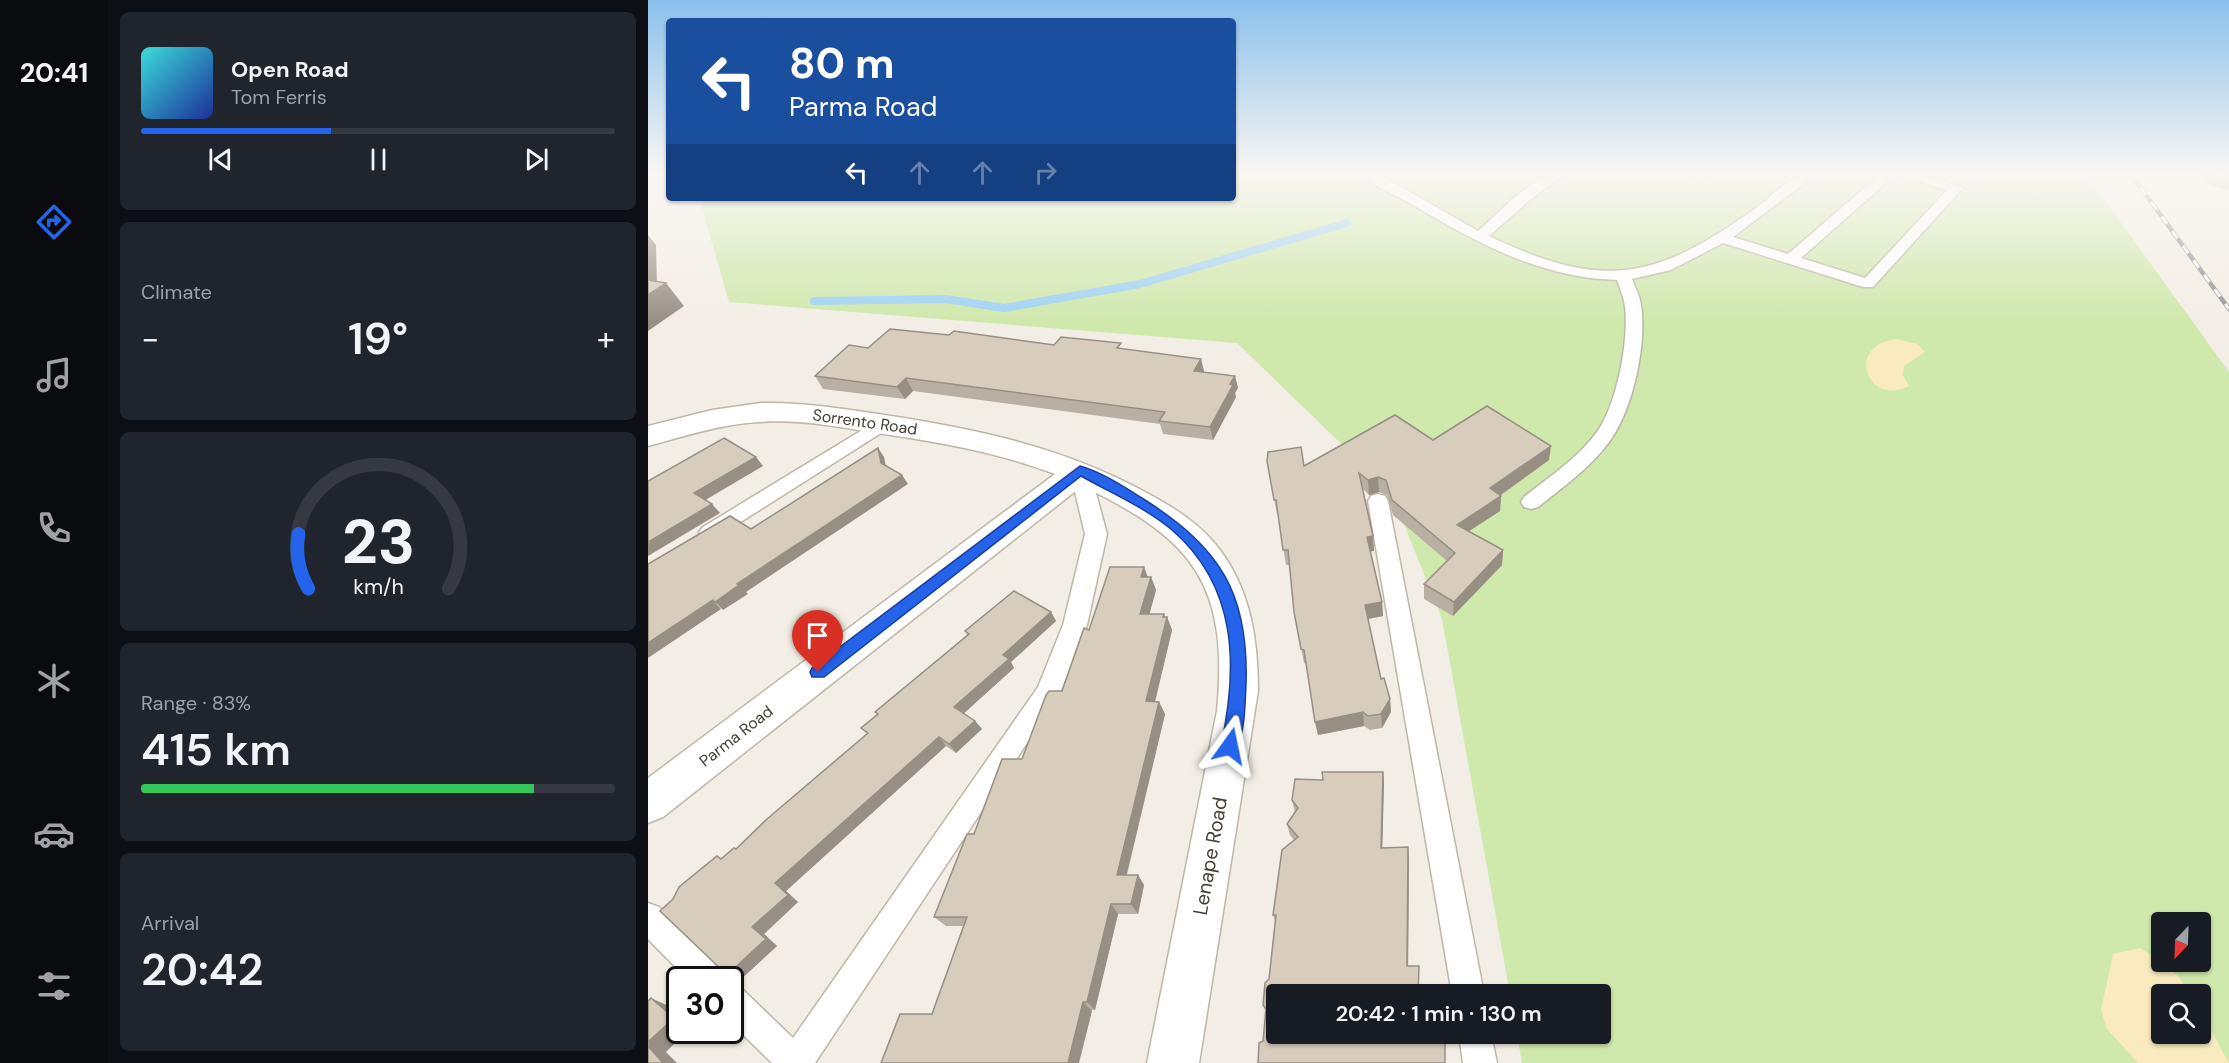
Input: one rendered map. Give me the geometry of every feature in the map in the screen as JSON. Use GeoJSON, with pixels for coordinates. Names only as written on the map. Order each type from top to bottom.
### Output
{"type":"FeatureCollection","features":[{"type":"Feature","properties":{"kind":"street","name":"Sorrento Road"},"geometry":{"type":"LineString","coordinates":[[648,436],[711,419],[776,412],[882,424],[968,438],[1022,451],[1080,471]]}},
{"type":"Feature","properties":{"kind":"street","name":"Parma Road"},"geometry":{"type":"LineString","coordinates":[[648,803],[1080,471]]}},
{"type":"Feature","properties":{"kind":"street","name":"Lenape Road"},"geometry":{"type":"LineString","coordinates":[[1080,471],[1158,513],[1191,539],[1220,577],[1230,601],[1235,627],[1239,655],[1237,711],[1173,1063]]}},
{"type":"Feature","properties":{"kind":"lane"},"geometry":{"type":"LineString","coordinates":[[1455,223],[1544,267],[1590,275],[1622,274],[1665,267],[1721,238],[1743,223]]}},
{"type":"Feature","properties":{"kind":"lane"},"geometry":{"type":"LineString","coordinates":[[1480,237],[1496,223]]}},
{"type":"Feature","properties":{"kind":"lane"},"geometry":{"type":"LineString","coordinates":[[1790,260],[1833,223]]}},
{"type":"Feature","properties":{"kind":"lane"},"geometry":{"type":"LineString","coordinates":[[1721,238],[1868,284],[1924,223]]}},
{"type":"Feature","properties":{"kind":"lane"},"geometry":{"type":"LineString","coordinates":[[1532,502],[1602,438],[1614,422],[1621,398],[1634,324],[1633,303],[1622,274]]}},
{"type":"Feature","properties":{"kind":"lane"},"geometry":{"type":"LineString","coordinates":[[698,539],[882,424]]}},
{"type":"Feature","properties":{"kind":"lane"},"geometry":{"type":"LineString","coordinates":[[744,1013],[795,1063],[1048,693],[1075,625],[1096,534],[1080,471]]}},
{"type":"Feature","properties":{"kind":"lane"},"geometry":{"type":"LineString","coordinates":[[1378,501],[1466,984]]}},
{"type":"Feature","properties":{"kind":"lane"},"geometry":{"type":"LineString","coordinates":[[648,918],[696,966]]}},
{"type":"Feature","properties":{"kind":"lane"},"geometry":{"type":"LineString","coordinates":[[1477,1044],[1480,1063]]}},
{"type":"Feature","properties":{"kind":"green space"},"geometry":{"type":"Polygon","coordinates":[[[706,223],[2121,223],[2229,372],[2229,1063],[1522,1063],[1519,1044],[1611,1044],[1611,984],[1508,984],[1442,619],[1391,492],[1237,343],[729,302],[706,223]]]}},
{"type":"Feature","properties":{"kind":"sand"},"geometry":{"type":"Polygon","coordinates":[[[1897,339],[1917,344],[1925,352],[1904,366],[1903,375],[1909,386],[1895,391],[1883,389],[1873,382],[1868,373],[1867,362],[1870,352],[1880,344],[1897,339]]]}},
{"type":"Feature","properties":{"kind":"sand"},"geometry":{"type":"Polygon","coordinates":[[[2141,948],[2151,956],[2151,972],[2173,972],[2183,984],[2151,984],[2151,1044],[2211,1044],[2211,1030],[2229,1063],[2138,1063],[2107,1029],[2101,1010],[2113,954],[2141,948]]]}},
{"type":"Feature","properties":{"kind":"building"},"geometry":{"type":"Polygon","coordinates":[[[648,280],[666,283],[648,295],[648,280]]]}},
{"type":"Feature","properties":{"kind":"building"},"geometry":{"type":"Polygon","coordinates":[[[890,329],[949,335],[954,331],[1054,345],[1061,337],[1121,343],[1117,348],[1201,359],[1194,371],[1235,376],[1230,384],[1233,385],[1210,427],[1159,421],[1165,412],[906,378],[897,387],[815,376],[849,345],[868,348],[890,329]]]}},
{"type":"Feature","properties":{"kind":"building"},"geometry":{"type":"Polygon","coordinates":[[[1487,406],[1551,446],[1490,488],[1501,496],[1457,525],[1503,550],[1454,602],[1424,584],[1455,553],[1392,500],[1386,480],[1378,477],[1368,480],[1359,473],[1373,536],[1367,537],[1382,602],[1365,605],[1381,679],[1384,678],[1390,699],[1381,714],[1368,716],[1363,712],[1315,722],[1304,650],[1301,649],[1294,612],[1288,550],[1283,550],[1276,500],[1274,500],[1267,461],[1268,452],[1301,447],[1304,466],[1395,415],[1433,440],[1487,406]]]}},
{"type":"Feature","properties":{"kind":"building"},"geometry":{"type":"Polygon","coordinates":[[[724,438],[756,457],[694,493],[712,504],[648,542],[648,481],[724,438]]]}},
{"type":"Feature","properties":{"kind":"building"},"geometry":{"type":"Polygon","coordinates":[[[878,448],[881,463],[902,475],[737,584],[739,585],[715,602],[713,600],[648,643],[648,564],[730,516],[751,529],[878,448]]]}},
{"type":"Feature","properties":{"kind":"building"},"geometry":{"type":"Polygon","coordinates":[[[1110,567],[1144,567],[1141,577],[1151,577],[1140,614],[1164,614],[1163,617],[1167,617],[1146,701],[1159,702],[1117,875],[1138,875],[1131,904],[1111,904],[1087,1002],[1083,1002],[1068,1063],[881,1063],[900,1014],[932,1014],[967,917],[934,917],[967,834],[974,834],[1002,759],[1022,759],[1046,695],[1049,691],[1062,691],[1084,628],[1089,630],[1110,567]]]}},
{"type":"Feature","properties":{"kind":"building"},"geometry":{"type":"Polygon","coordinates":[[[1014,591],[1051,612],[1003,655],[1009,659],[954,707],[975,721],[949,744],[939,737],[775,883],[788,895],[752,927],[766,939],[737,966],[718,966],[660,911],[673,899],[679,887],[717,856],[721,859],[734,848],[736,849],[767,819],[868,733],[861,728],[878,714],[875,712],[969,634],[965,631],[1014,591]]]}},
{"type":"Feature","properties":{"kind":"building"},"geometry":{"type":"Polygon","coordinates":[[[1322,772],[1383,772],[1381,848],[1408,847],[1407,966],[1419,966],[1418,984],[1266,984],[1266,1009],[1263,1005],[1265,983],[1269,979],[1276,915],[1273,915],[1282,850],[1298,837],[1287,824],[1298,808],[1292,800],[1295,779],[1323,780],[1322,772]]]}},
{"type":"Feature","properties":{"kind":"building"},"geometry":{"type":"Polygon","coordinates":[[[651,998],[666,1011],[666,1025],[648,1042],[648,1001],[651,998]]]}},
{"type":"Feature","properties":{"kind":"building"},"geometry":{"type":"Polygon","coordinates":[[[1266,1009],[1266,1044],[1445,1044],[1445,1063],[1258,1063],[1259,1043],[1263,1041],[1266,1009]]]}},
{"type":"Feature","properties":{"kind":"building"},"geometry":{"type":"Polygon","coordinates":[[[648,1046],[663,1063],[648,1063],[648,1046]]]}},
{"type":"Feature","properties":{"kind":"waterway"},"geometry":{"type":"LineString","coordinates":[[814,301],[946,299],[1004,308],[1140,284],[1347,223]]}},
{"type":"Feature","properties":{"kind":"railway"},"geometry":{"type":"LineString","coordinates":[[2166,223],[2229,309]]}},
{"type":"Feature","properties":{"kind":"route"},"geometry":{"type":"LineString","coordinates":[[818,672],[1080,471],[1131,497],[1176,526],[1208,558],[1220,577],[1230,601],[1239,655],[1240,683],[1230,746]]}}]}
